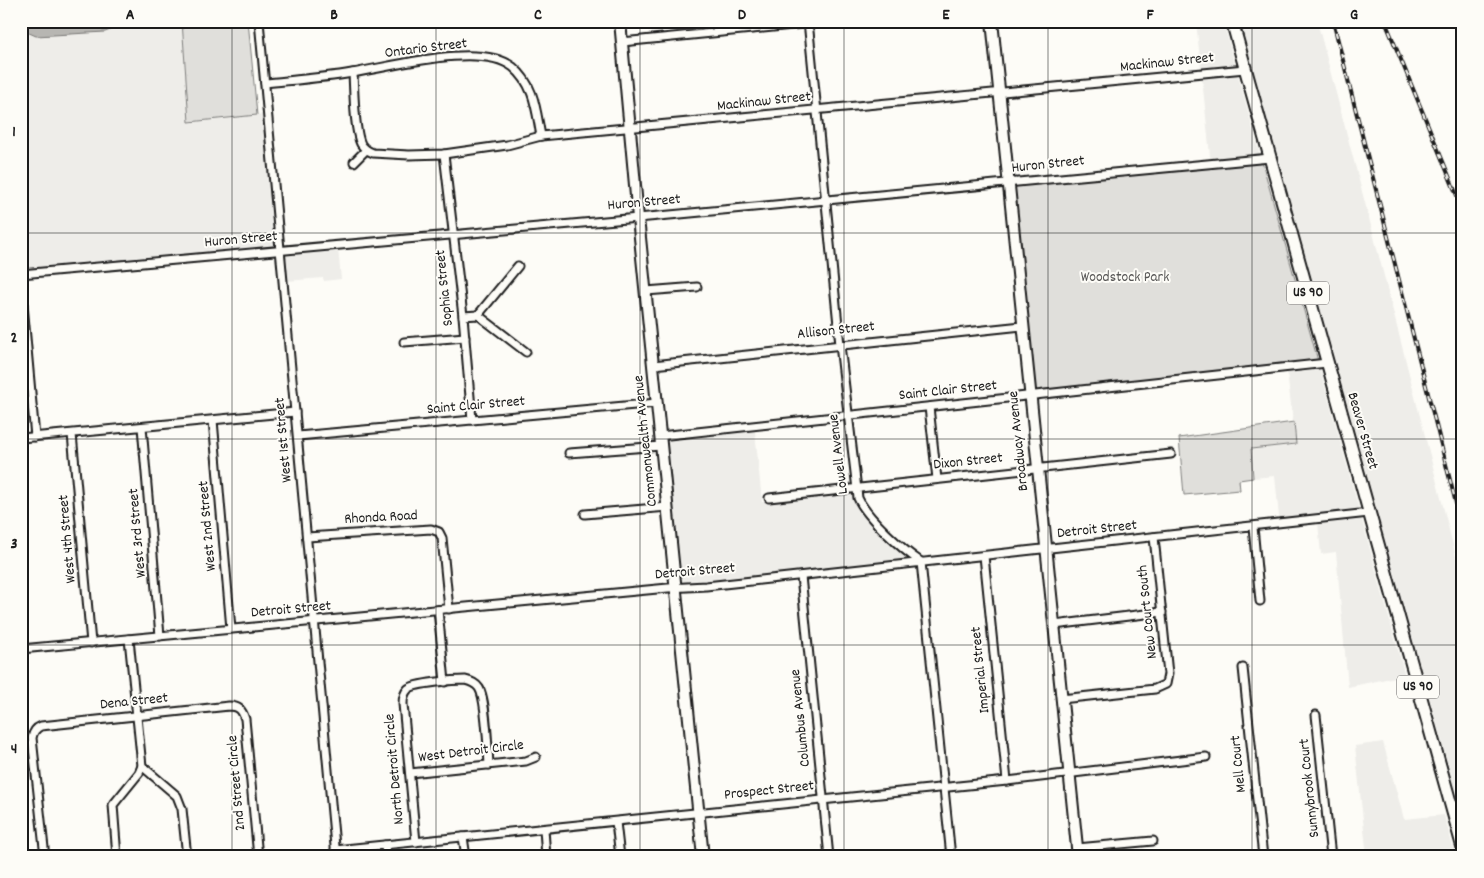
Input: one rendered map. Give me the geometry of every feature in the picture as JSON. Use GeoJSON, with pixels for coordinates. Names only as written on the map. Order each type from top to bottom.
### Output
{"type":"FeatureCollection","features":[{"type":"Feature","properties":{"kind":"main road","name":"Commonwealth Avenue"},"geometry":{"type":"LineString","coordinates":[[620,21],[638,218],[703,857]]}},
{"type":"Feature","properties":{"kind":"main road","name":"Broadway Avenue"},"geometry":{"type":"LineString","coordinates":[[992,21],[1077,852]]}},
{"type":"Feature","properties":{"kind":"main road","name":"Beaver Street"},"geometry":{"type":"LineString","coordinates":[[1232,21],[1463,848]]}},
{"type":"Feature","properties":{"kind":"street","name":"West 1st Street"},"geometry":{"type":"LineString","coordinates":[[258,21],[298,436],[335,854]]}},
{"type":"Feature","properties":{"kind":"street"},"geometry":{"type":"LineString","coordinates":[[622,42],[833,21]]}},
{"type":"Feature","properties":{"kind":"street","name":"Lowell Avenue"},"geometry":{"type":"LineString","coordinates":[[808,22],[856,489],[858,498],[866,513],[912,556],[922,562]]}},
{"type":"Feature","properties":{"kind":"street","name":"Ontario Street"},"geometry":{"type":"LineString","coordinates":[[265,83],[353,73],[439,58],[482,57],[504,62],[518,72],[530,89],[541,136]]}},
{"type":"Feature","properties":{"kind":"street","name":"Mackinaw Street"},"geometry":{"type":"LineString","coordinates":[[366,150],[373,153],[409,156],[444,154],[507,145],[541,136],[1245,69]]}},
{"type":"Feature","properties":{"kind":"street"},"geometry":{"type":"LineString","coordinates":[[353,73],[357,124],[361,143],[366,150],[354,162]]}},
{"type":"Feature","properties":{"kind":"street","name":"Sophia Street"},"geometry":{"type":"LineString","coordinates":[[444,154],[463,316],[472,420]]}},
{"type":"Feature","properties":{"kind":"street","name":"Huron Street"},"geometry":{"type":"LineString","coordinates":[[21,274],[1270,158]]}},
{"type":"Feature","properties":{"kind":"street"},"geometry":{"type":"LineString","coordinates":[[478,315],[518,266]]}},
{"type":"Feature","properties":{"kind":"street"},"geometry":{"type":"LineString","coordinates":[[21,282],[35,437]]}},
{"type":"Feature","properties":{"kind":"street"},"geometry":{"type":"LineString","coordinates":[[646,291],[697,287]]}},
{"type":"Feature","properties":{"kind":"street"},"geometry":{"type":"LineString","coordinates":[[463,316],[478,315],[526,352]]}},
{"type":"Feature","properties":{"kind":"street","name":"Allison Street"},"geometry":{"type":"LineString","coordinates":[[653,365],[1022,326]]}},
{"type":"Feature","properties":{"kind":"street"},"geometry":{"type":"LineString","coordinates":[[404,342],[464,337]]}},
{"type":"Feature","properties":{"kind":"street","name":"Saint Clair Street"},"geometry":{"type":"LineString","coordinates":[[569,453],[929,406],[1327,363]]}},
{"type":"Feature","properties":{"kind":"street","name":"Saint Clair Street"},"geometry":{"type":"LineString","coordinates":[[298,436],[657,403]]}},
{"type":"Feature","properties":{"kind":"street"},"geometry":{"type":"LineString","coordinates":[[929,406],[937,479]]}},
{"type":"Feature","properties":{"kind":"street"},"geometry":{"type":"LineString","coordinates":[[21,438],[295,412]]}},
{"type":"Feature","properties":{"kind":"street","name":"West 2nd Street"},"geometry":{"type":"LineString","coordinates":[[213,420],[231,629]]}},
{"type":"Feature","properties":{"kind":"street","name":"West 3rd Street"},"geometry":{"type":"LineString","coordinates":[[142,427],[160,636]]}},
{"type":"Feature","properties":{"kind":"street","name":"West 4th Street"},"geometry":{"type":"LineString","coordinates":[[72,434],[91,643]]}},
{"type":"Feature","properties":{"kind":"street","name":"Dixon Street"},"geometry":{"type":"LineString","coordinates":[[769,498],[1170,454]]}},
{"type":"Feature","properties":{"kind":"street"},"geometry":{"type":"LineString","coordinates":[[585,514],[668,507]]}},
{"type":"Feature","properties":{"kind":"street","name":"Detroit Street"},"geometry":{"type":"LineString","coordinates":[[22,649],[801,576],[1369,513]]}},
{"type":"Feature","properties":{"kind":"street"},"geometry":{"type":"LineString","coordinates":[[1253,527],[1260,601]]}},
{"type":"Feature","properties":{"kind":"street","name":"Rhonda Road"},"geometry":{"type":"LineString","coordinates":[[306,537],[431,529],[439,532],[442,538],[449,609]]}},
{"type":"Feature","properties":{"kind":"street","name":"New Court South"},"geometry":{"type":"LineString","coordinates":[[1061,699],[1155,689],[1166,684],[1168,674],[1154,537]]}},
{"type":"Feature","properties":{"kind":"street","name":"Imperial Street"},"geometry":{"type":"LineString","coordinates":[[984,556],[1007,781]]}},
{"type":"Feature","properties":{"kind":"street"},"geometry":{"type":"LineString","coordinates":[[922,562],[951,857]]}},
{"type":"Feature","properties":{"kind":"street","name":"Columbus Avenue"},"geometry":{"type":"LineString","coordinates":[[801,576],[829,857]]}},
{"type":"Feature","properties":{"kind":"street"},"geometry":{"type":"LineString","coordinates":[[438,610],[445,682],[466,680],[475,684],[482,695],[489,765]]}},
{"type":"Feature","properties":{"kind":"street"},"geometry":{"type":"LineString","coordinates":[[1054,625],[1162,612]]}},
{"type":"Feature","properties":{"kind":"street"},"geometry":{"type":"LineString","coordinates":[[117,857],[113,805],[139,773],[142,766],[129,639]]}},
{"type":"Feature","properties":{"kind":"street"},"geometry":{"type":"LineString","coordinates":[[21,644],[22,649]]}},
{"type":"Feature","properties":{"kind":"street","name":"Mell Court"},"geometry":{"type":"LineString","coordinates":[[1243,668],[1263,857]]}},
{"type":"Feature","properties":{"kind":"street","name":"North Detroit Circle"},"geometry":{"type":"LineString","coordinates":[[416,842],[403,704],[404,694],[415,686],[445,682]]}},
{"type":"Feature","properties":{"kind":"street","name":"Dena Street"},"geometry":{"type":"LineString","coordinates":[[45,857],[32,738],[34,731],[41,726],[138,715],[229,706],[239,708]]}},
{"type":"Feature","properties":{"kind":"street","name":"2nd Street Circle"},"geometry":{"type":"LineString","coordinates":[[239,708],[243,712],[245,719],[258,857]]}},
{"type":"Feature","properties":{"kind":"street","name":"Sunnybrook Court"},"geometry":{"type":"LineString","coordinates":[[1316,715],[1332,857]]}},
{"type":"Feature","properties":{"kind":"street","name":"West Detroit Circle"},"geometry":{"type":"LineString","coordinates":[[410,773],[526,761],[536,757]]}},
{"type":"Feature","properties":{"kind":"street","name":"Prospect Street"},"geometry":{"type":"LineString","coordinates":[[335,854],[384,845],[1007,781],[1206,757]]}},
{"type":"Feature","properties":{"kind":"street"},"geometry":{"type":"LineString","coordinates":[[142,766],[177,796],[182,809],[187,857]]}},
{"type":"Feature","properties":{"kind":"street"},"geometry":{"type":"LineString","coordinates":[[616,822],[620,857]]}},
{"type":"Feature","properties":{"kind":"street"},"geometry":{"type":"LineString","coordinates":[[544,829],[546,857]]}},
{"type":"Feature","properties":{"kind":"street"},"geometry":{"type":"LineString","coordinates":[[464,837],[466,857]]}},
{"type":"Feature","properties":{"kind":"street"},"geometry":{"type":"LineString","coordinates":[[1077,852],[1153,841]]}},
{"type":"Feature","properties":{"kind":"street"},"geometry":{"type":"LineString","coordinates":[[384,845],[386,857]]}},
{"type":"Feature","properties":{"kind":"shaded area"},"geometry":{"type":"Polygon","coordinates":[[[21,21],[182,21],[189,122],[264,114],[277,248],[21,271],[21,21]]]}},
{"type":"Feature","properties":{"kind":"shaded area"},"geometry":{"type":"Polygon","coordinates":[[[28,21],[114,21],[113,29],[105,32],[36,36],[27,32],[28,21]]]}},
{"type":"Feature","properties":{"kind":"shaded area"},"geometry":{"type":"Polygon","coordinates":[[[1196,21],[1223,21],[1262,162],[1211,165],[1196,21]]]}},
{"type":"Feature","properties":{"kind":"shaded area"},"geometry":{"type":"Polygon","coordinates":[[[1240,21],[1317,21],[1463,584],[1463,818],[1240,21]]]}},
{"type":"Feature","properties":{"kind":"shaded area"},"geometry":{"type":"Polygon","coordinates":[[[338,248],[341,279],[324,281],[323,278],[286,281],[284,254],[338,248]]]}},
{"type":"Feature","properties":{"kind":"shaded area"},"geometry":{"type":"Polygon","coordinates":[[[1318,361],[1405,675],[1348,687],[1336,552],[1321,554],[1318,523],[1280,527],[1275,476],[1253,478],[1251,449],[1296,444],[1286,365],[1318,361]]]}},
{"type":"Feature","properties":{"kind":"shaded area"},"geometry":{"type":"Polygon","coordinates":[[[755,431],[762,502],[854,491],[856,503],[861,511],[913,560],[681,585],[667,441],[755,431]]]}},
{"type":"Feature","properties":{"kind":"shaded area"},"geometry":{"type":"Polygon","coordinates":[[[1383,742],[1404,819],[1444,815],[1456,857],[1367,857],[1355,746],[1383,742]]]}},
{"type":"Feature","properties":{"kind":"green space"},"geometry":{"type":"Polygon","coordinates":[[[182,21],[248,21],[257,115],[189,122],[182,21]]]}},
{"type":"Feature","properties":{"kind":"green space","name":"Woodstock Park"},"geometry":{"type":"Polygon","coordinates":[[[1262,162],[1318,361],[1033,392],[1011,185],[1262,162]]]}},
{"type":"Feature","properties":{"kind":"green space"},"geometry":{"type":"Polygon","coordinates":[[[1294,422],[1296,444],[1251,449],[1253,478],[1239,480],[1240,490],[1184,495],[1179,438],[1294,422]]]}},
{"type":"Feature","properties":{"kind":"railway"},"geometry":{"type":"LineString","coordinates":[[1333,21],[1463,531]]}},
{"type":"Feature","properties":{"kind":"railway"},"geometry":{"type":"LineString","coordinates":[[1385,21],[1463,210]]}}]}
